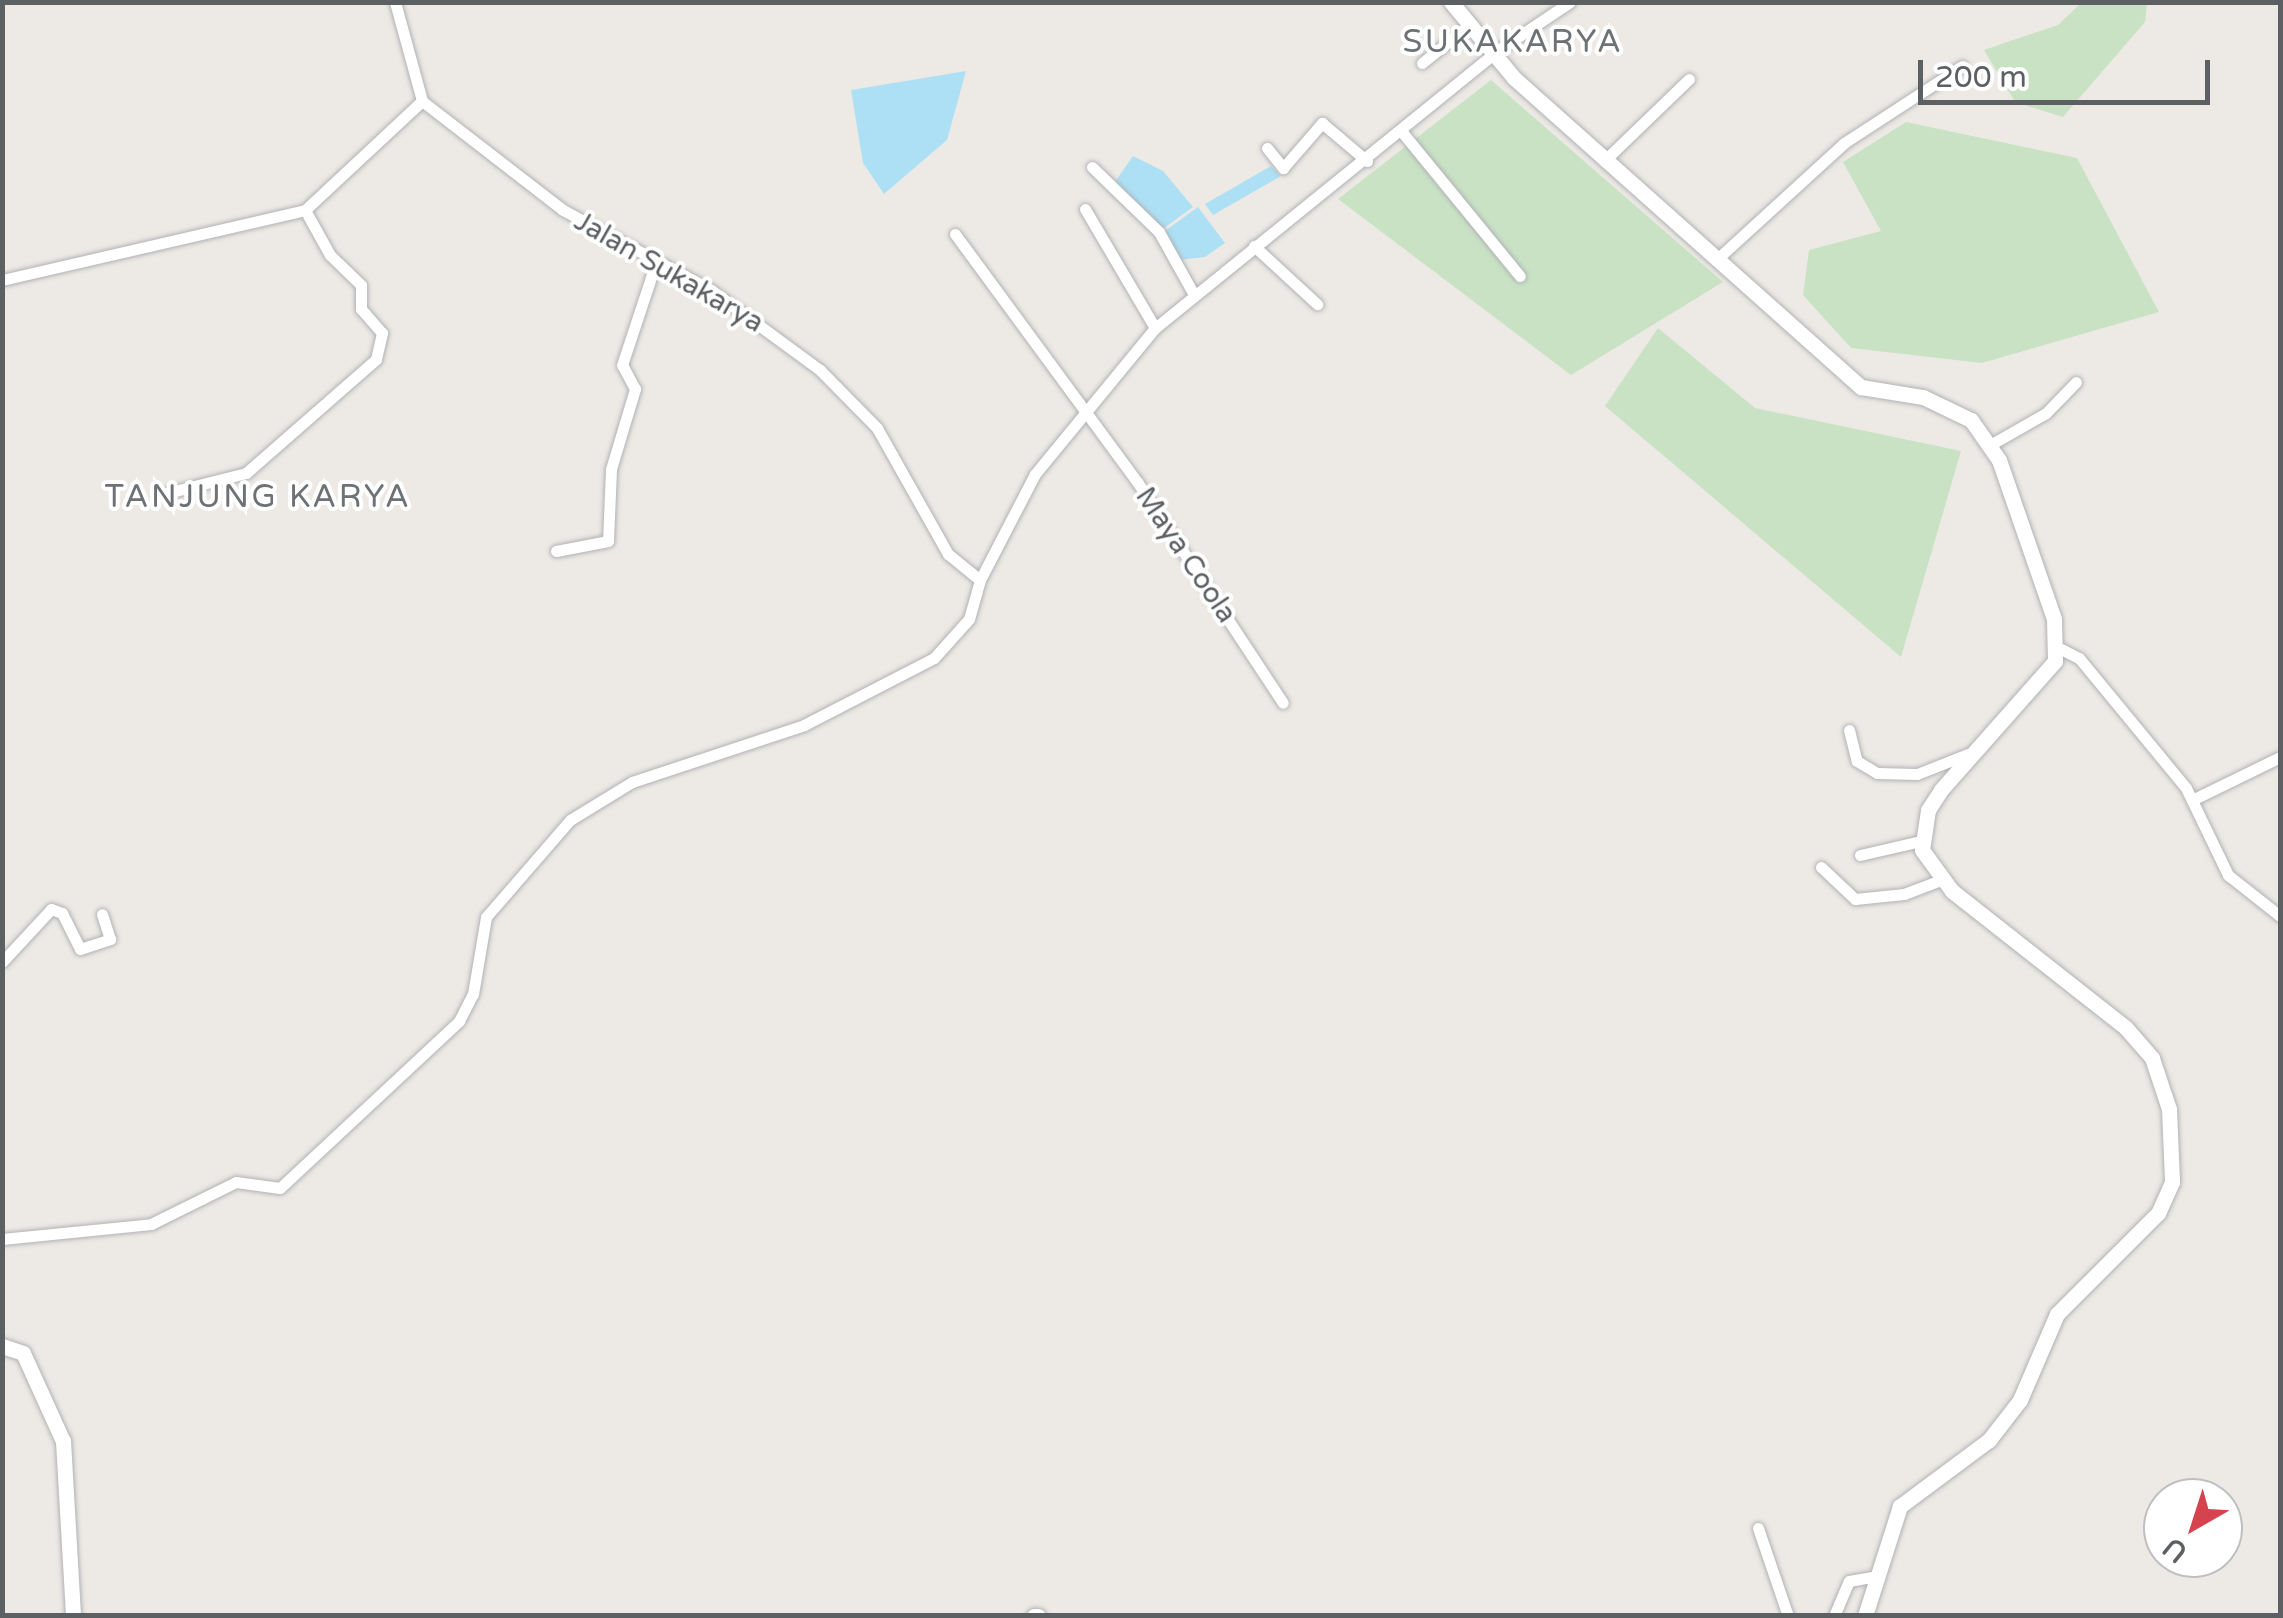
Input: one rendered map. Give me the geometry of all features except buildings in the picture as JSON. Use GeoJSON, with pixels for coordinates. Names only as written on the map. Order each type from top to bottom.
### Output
{"type":"FeatureCollection","features":[{"type":"Feature","properties":{"kind":"main road"},"geometry":{"type":"LineString","coordinates":[[1451,2],[1494,55],[1604,161],[1862,386],[1956,410],[1990,445],[2060,649],[1968,754],[1928,810],[1921,841],[1940,880],[2126,1028],[2152,1058],[2169,1110],[2172,1182],[2158,1213],[2057,1314],[2020,1400],[1989,1440],[1908,1495],[1865,1616]]}},
{"type":"Feature","properties":{"kind":"main road"},"geometry":{"type":"LineString","coordinates":[[2,1346],[23,1353],[60,1432],[73,1616]]}},
{"type":"Feature","properties":{"kind":"street"},"geometry":{"type":"LineString","coordinates":[[2,280],[306,210],[422,101],[395,2]]}},
{"type":"Feature","properties":{"kind":"street"},"geometry":{"type":"LineString","coordinates":[[2,1238],[151,1224],[236,1182],[280,1188],[362,1108],[405,1080],[464,1015],[486,916],[570,820],[632,782],[804,725],[934,658],[969,618],[980,580],[1034,474],[1155,328],[1494,55],[1570,2]]}},
{"type":"Feature","properties":{"kind":"street"},"geometry":{"type":"LineString","coordinates":[[1422,64],[1469,25]]}},
{"type":"Feature","properties":{"kind":"street"},"geometry":{"type":"LineString","coordinates":[[1716,260],[1844,143],[1962,66]]}},
{"type":"Feature","properties":{"kind":"street"},"geometry":{"type":"LineString","coordinates":[[1604,161],[1689,79]]}},
{"type":"Feature","properties":{"kind":"street","name":"Jalan Sukakarya"},"geometry":{"type":"LineString","coordinates":[[422,101],[564,210],[721,296],[850,398],[892,450],[948,554],[980,580]]}},
{"type":"Feature","properties":{"kind":"street"},"geometry":{"type":"LineString","coordinates":[[1267,148],[1283,168],[1322,124],[1367,161]]}},
{"type":"Feature","properties":{"kind":"street"},"geometry":{"type":"LineString","coordinates":[[1402,132],[1520,276]]}},
{"type":"Feature","properties":{"kind":"street"},"geometry":{"type":"LineString","coordinates":[[1092,167],[1158,232],[1194,295]]}},
{"type":"Feature","properties":{"kind":"street"},"geometry":{"type":"LineString","coordinates":[[1085,209],[1155,328]]}},
{"type":"Feature","properties":{"kind":"street"},"geometry":{"type":"LineString","coordinates":[[167,492],[246,472],[376,359],[382,333],[360,309],[361,286],[330,255],[306,210]]}},
{"type":"Feature","properties":{"kind":"street","name":"Maya Coola"},"geometry":{"type":"LineString","coordinates":[[955,234],[1082,412],[1138,483],[1284,703]]}},
{"type":"Feature","properties":{"kind":"street"},"geometry":{"type":"LineString","coordinates":[[1254,246],[1317,304]]}},
{"type":"Feature","properties":{"kind":"street"},"geometry":{"type":"LineString","coordinates":[[556,551],[608,541],[612,468],[634,396],[622,365],[656,262]]}},
{"type":"Feature","properties":{"kind":"street"},"geometry":{"type":"LineString","coordinates":[[1990,445],[2030,424],[2076,382]]}},
{"type":"Feature","properties":{"kind":"street"},"geometry":{"type":"LineString","coordinates":[[2060,649],[2079,658],[2134,721],[2192,800],[2228,875],[2280,916]]}},
{"type":"Feature","properties":{"kind":"street"},"geometry":{"type":"LineString","coordinates":[[1848,730],[1857,761],[1878,773],[1917,774],[1968,754]]}},
{"type":"Feature","properties":{"kind":"street"},"geometry":{"type":"LineString","coordinates":[[2192,800],[2280,756]]}},
{"type":"Feature","properties":{"kind":"street"},"geometry":{"type":"LineString","coordinates":[[1860,855],[1921,841]]}},
{"type":"Feature","properties":{"kind":"street"},"geometry":{"type":"LineString","coordinates":[[1821,867],[1855,899],[1904,894],[1940,880]]}},
{"type":"Feature","properties":{"kind":"street"},"geometry":{"type":"LineString","coordinates":[[2,962],[52,909],[62,912],[80,948],[110,939],[102,914]]}},
{"type":"Feature","properties":{"kind":"street"},"geometry":{"type":"LineString","coordinates":[[1758,1528],[1788,1616]]}},
{"type":"Feature","properties":{"kind":"street"},"geometry":{"type":"LineString","coordinates":[[1834,1616],[1849,1581],[1877,1576]]}},
{"type":"Feature","properties":{"kind":"green space"},"geometry":{"type":"Polygon","coordinates":[[[2081,3],[2147,3],[2145,22],[2063,117],[2015,102],[1984,50],[2058,25],[2081,3]]]}},
{"type":"Feature","properties":{"kind":"green space"},"geometry":{"type":"Polygon","coordinates":[[[1491,80],[1723,282],[1571,375],[1338,199],[1491,80]]]}},
{"type":"Feature","properties":{"kind":"green space"},"geometry":{"type":"Polygon","coordinates":[[[1906,122],[2077,158],[2159,312],[1982,363],[1851,348],[1803,295],[1809,250],[1881,231],[1843,162],[1906,122]]]}},
{"type":"Feature","properties":{"kind":"green space"},"geometry":{"type":"Polygon","coordinates":[[[1658,328],[1755,408],[1961,451],[1901,657],[1605,406],[1658,328]]]}},
{"type":"Feature","properties":{"kind":"water"},"geometry":{"type":"Polygon","coordinates":[[[966,71],[947,140],[884,194],[863,163],[851,90],[966,71]]]}},
{"type":"Feature","properties":{"kind":"water"},"geometry":{"type":"Polygon","coordinates":[[[1133,156],[1163,171],[1193,207],[1160,231],[1115,182],[1133,156]]]}},
{"type":"Feature","properties":{"kind":"water"},"geometry":{"type":"Polygon","coordinates":[[[1271,166],[1281,176],[1213,215],[1205,204],[1271,166]]]}},
{"type":"Feature","properties":{"kind":"water"},"geometry":{"type":"Polygon","coordinates":[[[1198,207],[1225,243],[1205,257],[1179,260],[1162,233],[1198,207]]]}},
{"type":"Feature","properties":{"kind":"district","name":"SUKAKARYA"},"geometry":{"type":"Point","coordinates":[1513,42]}},
{"type":"Feature","properties":{"kind":"district","name":"TANJUNG KARYA"},"geometry":{"type":"Point","coordinates":[258,497]}}]}
